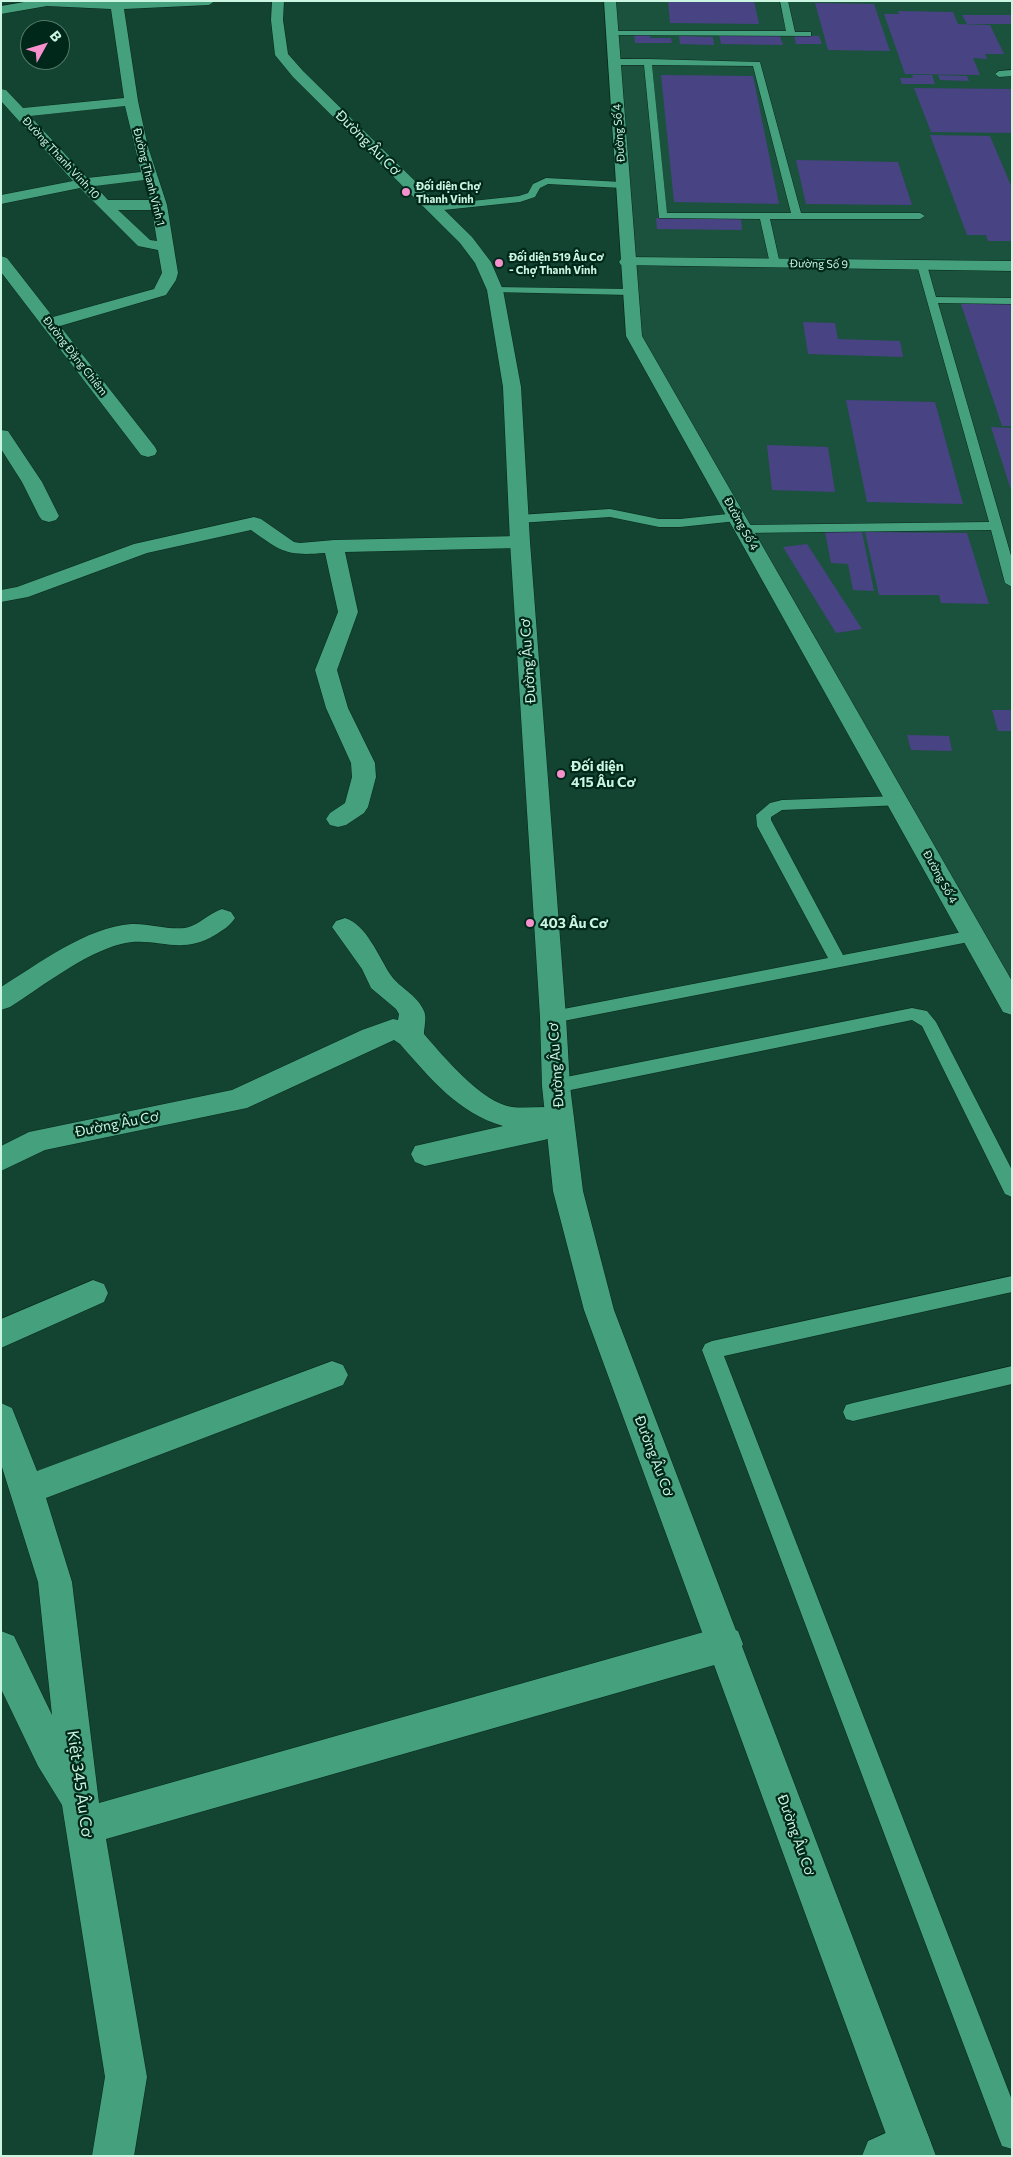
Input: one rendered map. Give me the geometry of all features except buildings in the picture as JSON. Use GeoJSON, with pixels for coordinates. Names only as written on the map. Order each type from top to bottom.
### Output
{"type":"FeatureCollection","features":[{"type":"Feature","properties":{"kind":"street"},"geometry":{"type":"LineString","coordinates":[[1,10],[47,2],[117,6],[209,1]]}},
{"type":"Feature","properties":{"kind":"street","name":"Đường Âu Cơ"},"geometry":{"type":"LineString","coordinates":[[278,1],[277,20],[282,55],[298,74],[466,240],[483,262],[496,290],[512,387],[518,519],[553,1017],[556,1086],[568,1191],[599,1310],[725,1644],[903,2152]]}},
{"type":"Feature","properties":{"kind":"street","name":"Đường Số 4"},"geometry":{"type":"LineString","coordinates":[[610,1],[627,262],[634,336],[1012,1005]]}},
{"type":"Feature","properties":{"kind":"street","name":"Đường Thanh Vinh 1"},"geometry":{"type":"LineString","coordinates":[[50,323],[160,292],[170,274],[159,205],[140,146],[131,101],[117,6]]}},
{"type":"Feature","properties":{"kind":"street","name":"Đường Thanh Vinh 10"},"geometry":{"type":"LineString","coordinates":[[1,93],[104,205],[159,205]]}},
{"type":"Feature","properties":{"kind":"street"},"geometry":{"type":"LineString","coordinates":[[19,113],[131,101]]}},
{"type":"Feature","properties":{"kind":"street"},"geometry":{"type":"LineString","coordinates":[[1,200],[83,184],[150,175]]}},
{"type":"Feature","properties":{"kind":"street"},"geometry":{"type":"LineString","coordinates":[[104,205],[144,243],[153,246],[165,245]]}},
{"type":"Feature","properties":{"kind":"street","name":"Đường Đặng Chiêm"},"geometry":{"type":"LineString","coordinates":[[1,261],[148,451]]}},
{"type":"Feature","properties":{"kind":"street","name":"Đường Số 9"},"geometry":{"type":"LineString","coordinates":[[627,262],[1012,266]]}},
{"type":"Feature","properties":{"kind":"street"},"geometry":{"type":"LineString","coordinates":[[1,435],[32,482],[49,516]]}},
{"type":"Feature","properties":{"kind":"street"},"geometry":{"type":"LineString","coordinates":[[1,596],[21,594],[141,548],[254,523],[287,546],[300,549],[334,546],[520,542]]}},
{"type":"Feature","properties":{"kind":"street"},"geometry":{"type":"LineString","coordinates":[[334,546],[348,612],[326,670],[337,708],[363,763],[364,777],[356,806],[338,819]]}},
{"type":"Feature","properties":{"kind":"street"},"geometry":{"type":"LineString","coordinates":[[1,1000],[88,948],[122,934],[148,932],[185,937],[202,930],[222,918]]}},
{"type":"Feature","properties":{"kind":"street"},"geometry":{"type":"LineString","coordinates":[[345,927],[373,964],[380,981],[405,1002],[412,1013],[410,1037],[449,1081],[481,1106],[512,1118],[560,1122]]}},
{"type":"Feature","properties":{"kind":"street"},"geometry":{"type":"LineString","coordinates":[[1,973],[1,1011]]}},
{"type":"Feature","properties":{"kind":"street","name":"Đường Âu Cơ"},"geometry":{"type":"LineString","coordinates":[[1,1159],[39,1140],[237,1100],[393,1029],[400,1030],[410,1037]]}},
{"type":"Feature","properties":{"kind":"street"},"geometry":{"type":"LineString","coordinates":[[425,1154],[560,1122]]}},
{"type":"Feature","properties":{"kind":"street"},"geometry":{"type":"LineString","coordinates":[[1,1334],[94,1293]]}},
{"type":"Feature","properties":{"kind":"street"},"geometry":{"type":"LineString","coordinates":[[28,1490],[332,1375]]}},
{"type":"Feature","properties":{"kind":"street","name":"Kiệt 345 Âu Cơ"},"geometry":{"type":"LineString","coordinates":[[1,1418],[28,1490],[55,1582],[83,1813],[126,2076],[113,2156]]}},
{"type":"Feature","properties":{"kind":"street"},"geometry":{"type":"LineString","coordinates":[[1,1649],[51,1753],[83,1813],[725,1644]]}},
{"type":"Feature","properties":{"kind":"lane"},"geometry":{"type":"LineString","coordinates":[[784,1],[791,34]]}},
{"type":"Feature","properties":{"kind":"lane"},"geometry":{"type":"LineString","coordinates":[[612,33],[808,34]]}},
{"type":"Feature","properties":{"kind":"lane"},"geometry":{"type":"LineString","coordinates":[[614,62],[757,64],[797,216]]}},
{"type":"Feature","properties":{"kind":"lane"},"geometry":{"type":"LineString","coordinates":[[648,62],[662,216],[920,216]]}},
{"type":"Feature","properties":{"kind":"lane"},"geometry":{"type":"LineString","coordinates":[[999,74],[1012,73]]}},
{"type":"Feature","properties":{"kind":"lane"},"geometry":{"type":"LineString","coordinates":[[434,208],[520,199],[532,195],[536,186],[546,181],[622,185]]}},
{"type":"Feature","properties":{"kind":"lane"},"geometry":{"type":"LineString","coordinates":[[764,216],[775,264]]}},
{"type":"Feature","properties":{"kind":"lane"},"geometry":{"type":"LineString","coordinates":[[922,265],[1012,583]]}},
{"type":"Feature","properties":{"kind":"lane"},"geometry":{"type":"LineString","coordinates":[[496,290],[630,292]]}},
{"type":"Feature","properties":{"kind":"lane"},"geometry":{"type":"LineString","coordinates":[[932,300],[1012,301]]}},
{"type":"Feature","properties":{"kind":"lane"},"geometry":{"type":"LineString","coordinates":[[518,519],[610,513],[659,523],[680,524],[995,526]]}},
{"type":"Feature","properties":{"kind":"lane"},"geometry":{"type":"LineString","coordinates":[[838,962],[765,826],[764,815],[775,807],[782,805],[897,801]]}},
{"type":"Feature","properties":{"kind":"lane"},"geometry":{"type":"LineString","coordinates":[[553,1017],[973,936]]}},
{"type":"Feature","properties":{"kind":"lane"},"geometry":{"type":"LineString","coordinates":[[556,1086],[912,1014],[921,1016],[928,1022],[1012,1189]]}},
{"type":"Feature","properties":{"kind":"lane"},"geometry":{"type":"LineString","coordinates":[[1012,1284],[712,1350],[1012,2136]]}},
{"type":"Feature","properties":{"kind":"lane"},"geometry":{"type":"LineString","coordinates":[[853,1412],[1012,1375]]}},
{"type":"Feature","properties":{"kind":"shaded area"},"geometry":{"type":"Polygon","coordinates":[[[614,1],[1012,1],[1012,1005],[634,336],[614,1]]]}},
{"type":"Feature","properties":{"kind":"place","name":"Đối diện Chợ Thanh Vinh"},"geometry":{"type":"Point","coordinates":[406,192]}},
{"type":"Feature","properties":{"kind":"place","name":"Đối diện 519 Âu Cơ - Chợ Thanh Vinh"},"geometry":{"type":"Point","coordinates":[499,263]}},
{"type":"Feature","properties":{"kind":"place","name":"Đối diện 415 Âu Cơ"},"geometry":{"type":"Point","coordinates":[561,774]}},
{"type":"Feature","properties":{"kind":"place","name":"403 Âu Cơ"},"geometry":{"type":"Point","coordinates":[530,923]}}]}
